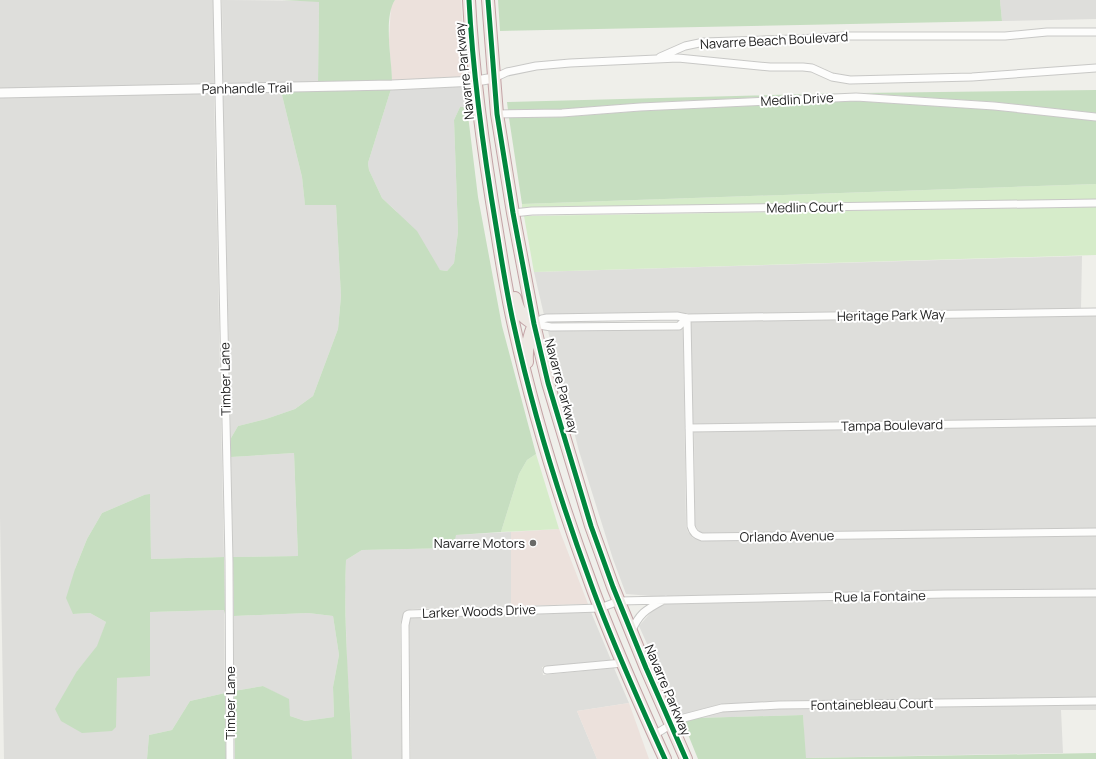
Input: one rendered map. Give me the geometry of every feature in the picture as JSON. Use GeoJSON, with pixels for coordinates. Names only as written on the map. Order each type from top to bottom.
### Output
{"type":"FeatureCollection","features":[{"type":"Feature","properties":{"kind":"highway","name":"Navarre Parkway"},"geometry":{"type":"LineString","coordinates":[[469,0],[484,150],[508,299],[528,386],[555,478],[591,585],[665,759]]}},
{"type":"Feature","properties":{"kind":"highway","name":"Navarre Parkway"},"geometry":{"type":"LineString","coordinates":[[488,0],[497,114],[513,213],[534,324],[548,383],[568,454],[591,526],[631,632],[686,759]]}},
{"type":"Feature","properties":{"kind":"highway"},"geometry":{"type":"LineString","coordinates":[[484,150],[494,183],[518,310],[521,315],[534,324],[530,333],[526,357],[528,386]]}},
{"type":"Feature","properties":{"kind":"street","name":"Timber Lane"},"geometry":{"type":"LineString","coordinates":[[217,0],[229,562],[230,759]]}},
{"type":"Feature","properties":{"kind":"street","name":"Navarre Beach Boulevard"},"geometry":{"type":"LineString","coordinates":[[656,58],[685,46],[704,42],[843,36],[1005,36],[1047,32],[1096,32]]}},
{"type":"Feature","properties":{"kind":"street"},"geometry":{"type":"LineString","coordinates":[[494,78],[506,72],[536,66],[656,58]]}},
{"type":"Feature","properties":{"kind":"street","name":"Navarre Beach Boulevard"},"geometry":{"type":"LineString","coordinates":[[656,58],[699,59],[770,67],[812,68],[832,77],[850,80],[972,77],[1096,68]]}},
{"type":"Feature","properties":{"kind":"street","name":"Panhandle Trail"},"geometry":{"type":"LineString","coordinates":[[0,93],[392,85],[476,81],[494,78]]}},
{"type":"Feature","properties":{"kind":"street","name":"Medlin Drive"},"geometry":{"type":"LineString","coordinates":[[497,114],[562,113],[640,107],[856,97],[994,106],[1096,117]]}},
{"type":"Feature","properties":{"kind":"street","name":"Medlin Court"},"geometry":{"type":"LineString","coordinates":[[513,213],[532,211],[1096,204]]}},
{"type":"Feature","properties":{"kind":"street","name":"Heritage Park Way"},"geometry":{"type":"LineString","coordinates":[[534,324],[547,318],[677,316],[687,318],[1096,312]]}},
{"type":"Feature","properties":{"kind":"street","name":"Orlando Avenue"},"geometry":{"type":"LineString","coordinates":[[687,318],[691,526],[697,536],[1096,532]]}},
{"type":"Feature","properties":{"kind":"street","name":"Tampa Boulevard"},"geometry":{"type":"LineString","coordinates":[[689,428],[1096,422]]}},
{"type":"Feature","properties":{"kind":"street","name":"Rue la Fontaine"},"geometry":{"type":"LineString","coordinates":[[600,608],[619,601],[937,594],[1096,593]]}},
{"type":"Feature","properties":{"kind":"street","name":"Rue la Fontaine"},"geometry":{"type":"LineString","coordinates":[[631,632],[638,617],[650,607],[664,600]]}},
{"type":"Feature","properties":{"kind":"street","name":"Larker Woods Drive"},"geometry":{"type":"LineString","coordinates":[[406,759],[405,625],[407,615],[600,608]]}},
{"type":"Feature","properties":{"kind":"street"},"geometry":{"type":"LineString","coordinates":[[547,670],[623,663]]}},
{"type":"Feature","properties":{"kind":"street","name":"Fontainebleau Court"},"geometry":{"type":"LineString","coordinates":[[654,735],[671,726],[680,719],[722,708],[779,704],[1096,701]]}},
{"type":"Feature","properties":{"kind":"shaded area"},"geometry":{"type":"Polygon","coordinates":[[[0,0],[213,0],[214,84],[0,89],[0,0]]]}},
{"type":"Feature","properties":{"kind":"shaded area"},"geometry":{"type":"Polygon","coordinates":[[[222,0],[319,1],[318,83],[223,84],[222,0]]]}},
{"type":"Feature","properties":{"kind":"shaded area"},"geometry":{"type":"Polygon","coordinates":[[[395,0],[461,0],[465,77],[392,81],[389,40],[391,6],[395,0]]]}},
{"type":"Feature","properties":{"kind":"shaded area"},"geometry":{"type":"Polygon","coordinates":[[[1000,0],[1096,0],[1096,19],[1002,21],[1000,0]]]}},
{"type":"Feature","properties":{"kind":"shaded area"},"geometry":{"type":"Polygon","coordinates":[[[466,85],[467,107],[460,107],[454,120],[458,232],[454,263],[447,271],[440,270],[396,211],[382,198],[369,170],[368,163],[391,89],[466,85]]]}},
{"type":"Feature","properties":{"kind":"shaded area"},"geometry":{"type":"Polygon","coordinates":[[[281,91],[302,177],[305,204],[336,205],[341,296],[338,329],[313,396],[295,409],[266,419],[238,426],[231,438],[223,92],[281,91]]]}},
{"type":"Feature","properties":{"kind":"shaded area"},"geometry":{"type":"Polygon","coordinates":[[[214,92],[224,557],[151,559],[150,495],[144,495],[102,513],[87,539],[75,569],[73,614],[90,613],[106,622],[98,646],[77,671],[116,727],[116,678],[150,675],[150,612],[224,610],[225,693],[190,701],[172,730],[149,735],[147,759],[4,759],[0,517],[0,97],[214,92]]]}},
{"type":"Feature","properties":{"kind":"shaded area"},"geometry":{"type":"Polygon","coordinates":[[[1082,256],[1081,309],[691,314],[676,312],[544,315],[534,272],[1082,256]]]}},
{"type":"Feature","properties":{"kind":"shaded area"},"geometry":{"type":"Polygon","coordinates":[[[1096,316],[1096,418],[693,424],[691,322],[1096,316]]]}},
{"type":"Feature","properties":{"kind":"shaded area"},"geometry":{"type":"Polygon","coordinates":[[[683,328],[686,526],[688,532],[693,538],[703,541],[1096,536],[1096,589],[666,595],[663,597],[626,594],[613,559],[579,451],[548,331],[679,330],[683,328]]]}},
{"type":"Feature","properties":{"kind":"shaded area"},"geometry":{"type":"Polygon","coordinates":[[[1096,426],[1096,528],[703,533],[700,532],[695,526],[694,431],[1096,426]]]}},
{"type":"Feature","properties":{"kind":"shaded area"},"geometry":{"type":"Polygon","coordinates":[[[294,453],[298,556],[233,557],[231,457],[294,453]]]}},
{"type":"Feature","properties":{"kind":"shaded area"},"geometry":{"type":"Polygon","coordinates":[[[559,529],[588,604],[511,606],[511,532],[559,529]]]}},
{"type":"Feature","properties":{"kind":"shaded area"},"geometry":{"type":"Polygon","coordinates":[[[511,532],[511,606],[412,609],[404,612],[400,625],[402,759],[352,759],[347,668],[345,588],[346,560],[362,550],[453,548],[455,535],[511,532]]]}},
{"type":"Feature","properties":{"kind":"shaded area"},"geometry":{"type":"Polygon","coordinates":[[[1096,597],[1096,697],[778,701],[721,704],[679,715],[639,626],[653,610],[665,604],[945,598],[1096,597]]]}},
{"type":"Feature","properties":{"kind":"shaded area"},"geometry":{"type":"Polygon","coordinates":[[[591,612],[611,660],[542,667],[543,675],[614,668],[629,703],[577,711],[597,759],[411,759],[409,625],[411,617],[591,612]]]}},
{"type":"Feature","properties":{"kind":"shaded area"},"geometry":{"type":"Polygon","coordinates":[[[308,613],[333,616],[339,655],[333,687],[334,717],[305,721],[290,716],[287,699],[263,686],[234,691],[234,616],[308,613]]]}},
{"type":"Feature","properties":{"kind":"shaded area"},"geometry":{"type":"Polygon","coordinates":[[[629,703],[649,759],[597,759],[577,711],[629,703]]]}},
{"type":"Feature","properties":{"kind":"shaded area"},"geometry":{"type":"Polygon","coordinates":[[[1096,704],[1096,710],[1061,710],[1063,753],[805,758],[803,715],[697,718],[722,712],[779,708],[1096,704]]]}},
{"type":"Feature","properties":{"kind":"green space"},"geometry":{"type":"Polygon","coordinates":[[[282,0],[395,0],[389,17],[392,81],[318,83],[319,2],[282,0]]]}},
{"type":"Feature","properties":{"kind":"green space"},"geometry":{"type":"Polygon","coordinates":[[[498,0],[1000,0],[1002,21],[500,31],[498,0]]]}},
{"type":"Feature","properties":{"kind":"green space"},"geometry":{"type":"Polygon","coordinates":[[[391,89],[368,163],[369,170],[382,198],[417,231],[440,270],[447,271],[454,263],[458,232],[454,120],[460,107],[467,107],[478,197],[502,326],[536,454],[527,460],[519,474],[501,532],[456,535],[453,548],[362,550],[346,560],[346,635],[352,759],[235,759],[234,691],[263,686],[289,699],[290,716],[305,721],[334,717],[333,687],[339,655],[333,616],[308,613],[234,616],[233,557],[298,556],[294,453],[231,457],[231,438],[238,426],[266,419],[295,409],[313,396],[338,329],[341,296],[336,205],[305,205],[302,177],[281,91],[391,89]]]}},
{"type":"Feature","properties":{"kind":"green space"},"geometry":{"type":"Polygon","coordinates":[[[1096,90],[1096,113],[995,102],[860,93],[1096,90]]]}},
{"type":"Feature","properties":{"kind":"green space"},"geometry":{"type":"Polygon","coordinates":[[[846,93],[640,103],[562,109],[508,110],[507,102],[846,93]]]}},
{"type":"Feature","properties":{"kind":"green space"},"geometry":{"type":"Polygon","coordinates":[[[856,101],[994,110],[1096,121],[1096,184],[522,204],[509,118],[562,117],[641,111],[856,101]]]}},
{"type":"Feature","properties":{"kind":"green space"},"geometry":{"type":"Polygon","coordinates":[[[1096,184],[1096,200],[522,208],[522,204],[1096,184]]]}},
{"type":"Feature","properties":{"kind":"green space"},"geometry":{"type":"Polygon","coordinates":[[[1096,207],[1096,255],[534,272],[524,216],[1096,207]]]}},
{"type":"Feature","properties":{"kind":"green space"},"geometry":{"type":"Polygon","coordinates":[[[536,454],[559,529],[501,532],[519,474],[527,460],[536,454]]]}},
{"type":"Feature","properties":{"kind":"green space"},"geometry":{"type":"Polygon","coordinates":[[[150,494],[151,559],[224,557],[225,614],[224,610],[150,612],[150,676],[117,678],[116,727],[112,731],[82,733],[61,721],[55,709],[77,671],[97,646],[106,622],[90,613],[73,614],[66,598],[75,569],[87,539],[102,513],[144,495],[150,494]]]}},
{"type":"Feature","properties":{"kind":"green space"},"geometry":{"type":"Polygon","coordinates":[[[225,693],[226,759],[147,759],[149,735],[172,730],[190,701],[225,693]]]}},
{"type":"Feature","properties":{"kind":"green space"},"geometry":{"type":"Polygon","coordinates":[[[803,715],[806,758],[1096,753],[1096,759],[698,759],[683,722],[697,718],[803,715]]]}},
{"type":"Feature","properties":{"kind":"cycle path"},"geometry":{"type":"LineString","coordinates":[[469,0],[476,87],[488,174],[509,303],[521,359],[558,488],[591,584],[617,650],[665,759]]}},
{"type":"Feature","properties":{"kind":"cycle path"},"geometry":{"type":"LineString","coordinates":[[488,0],[497,114],[513,213],[534,324],[548,383],[591,526],[613,587],[646,668],[686,759]]}},
{"type":"Feature","properties":{"kind":"place","name":"Navarre Motors"},"geometry":{"type":"Point","coordinates":[533,543]}}]}
